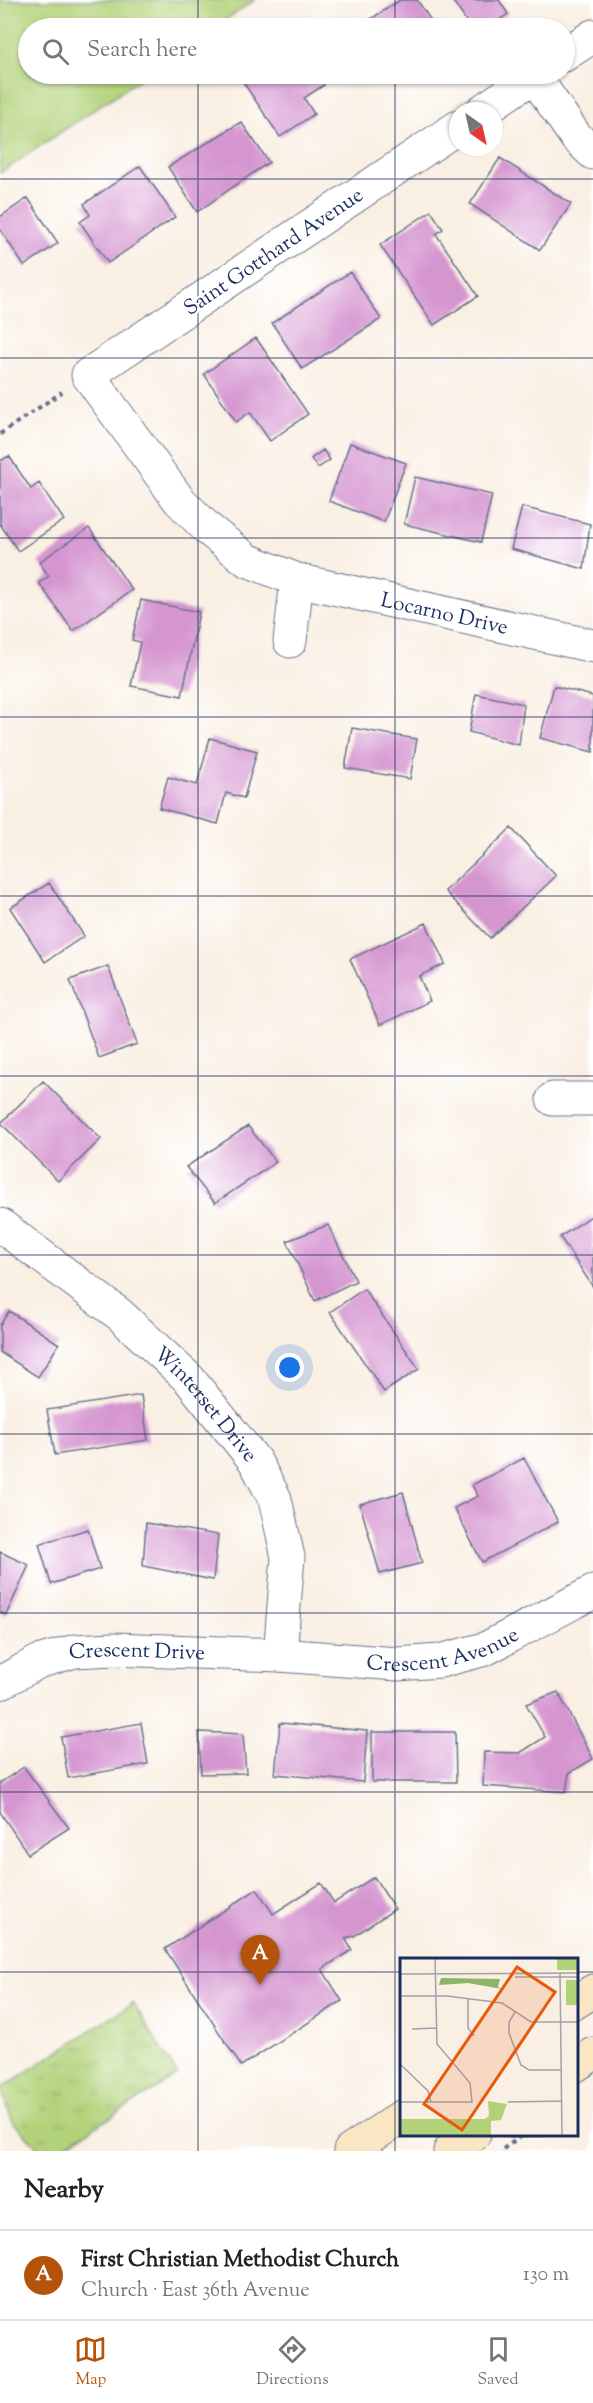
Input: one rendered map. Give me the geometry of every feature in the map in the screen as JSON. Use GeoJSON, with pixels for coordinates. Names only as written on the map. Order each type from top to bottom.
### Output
{"type":"FeatureCollection","features":[{"type":"Feature","properties":{"kind":"main road"},"geometry":{"type":"LineString","coordinates":[[578,2001],[593,1991]]}},
{"type":"Feature","properties":{"kind":"main road"},"geometry":{"type":"LineString","coordinates":[[578,2064],[593,2054]]}},
{"type":"Feature","properties":{"kind":"main road"},"geometry":{"type":"LineString","coordinates":[[350,2151],[400,2118]]}},
{"type":"Feature","properties":{"kind":"main road"},"geometry":{"type":"LineString","coordinates":[[450,2151],[471,2136]]}},
{"type":"Feature","properties":{"kind":"street"},"geometry":{"type":"LineString","coordinates":[[575,48],[593,36]]}},
{"type":"Feature","properties":{"kind":"street"},"geometry":{"type":"LineString","coordinates":[[496,102],[522,84]]}},
{"type":"Feature","properties":{"kind":"street"},"geometry":{"type":"LineString","coordinates":[[542,84],[576,137],[593,153]]}},
{"type":"Feature","properties":{"kind":"street","name":"Saint Gotthard Avenue"},"geometry":{"type":"LineString","coordinates":[[88,375],[449,133]]}},
{"type":"Feature","properties":{"kind":"street","name":"Locarno Drive"},"geometry":{"type":"LineString","coordinates":[[88,375],[178,500],[208,529],[247,560],[297,580],[593,646]]}},
{"type":"Feature","properties":{"kind":"street"},"geometry":{"type":"LineString","coordinates":[[290,641],[297,580]]}},
{"type":"Feature","properties":{"kind":"street"},"geometry":{"type":"LineString","coordinates":[[554,1099],[593,1099]]}},
{"type":"Feature","properties":{"kind":"street","name":"Winterset Drive"},"geometry":{"type":"LineString","coordinates":[[0,1225],[128,1322],[189,1379],[255,1461],[275,1499],[288,1557],[280,1655]]}},
{"type":"Feature","properties":{"kind":"street","name":"Crescent Avenue"},"geometry":{"type":"LineString","coordinates":[[280,1655],[397,1664],[440,1661],[485,1649],[593,1592]]}},
{"type":"Feature","properties":{"kind":"street","name":"Crescent Drive"},"geometry":{"type":"LineString","coordinates":[[0,1683],[38,1662],[75,1651],[113,1649],[280,1655]]}},
{"type":"Feature","properties":{"kind":"path"},"geometry":{"type":"LineString","coordinates":[[0,434],[88,375]]}},
{"type":"Feature","properties":{"kind":"path"},"geometry":{"type":"LineString","coordinates":[[500,2151],[521,2136]]}},
{"type":"Feature","properties":{"kind":"green space"},"geometry":{"type":"Polygon","coordinates":[[[0,0],[255,0],[228,18],[18,18],[18,84],[132,84],[0,173],[0,0]]]}},
{"type":"Feature","properties":{"kind":"green space"},"geometry":{"type":"Polygon","coordinates":[[[133,2003],[178,2075],[57,2151],[42,2151],[13,2122],[0,2089],[133,2003]]]}},
{"type":"Feature","properties":{"kind":"building"},"geometry":{"type":"Polygon","coordinates":[[[400,0],[417,0],[429,18],[372,18],[400,0]]]}},
{"type":"Feature","properties":{"kind":"building"},"geometry":{"type":"Polygon","coordinates":[[[452,0],[499,0],[508,14],[502,18],[464,18],[452,0]]]}},
{"type":"Feature","properties":{"kind":"building"},"geometry":{"type":"Polygon","coordinates":[[[244,84],[323,84],[304,98],[314,114],[280,137],[244,84]]]}},
{"type":"Feature","properties":{"kind":"building"},"geometry":{"type":"Polygon","coordinates":[[[241,122],[269,162],[197,212],[168,167],[241,122]]]}},
{"type":"Feature","properties":{"kind":"building"},"geometry":{"type":"Polygon","coordinates":[[[500,158],[571,204],[540,250],[470,204],[500,158]]]}},
{"type":"Feature","properties":{"kind":"building"},"geometry":{"type":"Polygon","coordinates":[[[140,166],[175,217],[108,263],[80,222],[90,215],[84,204],[140,166]]]}},
{"type":"Feature","properties":{"kind":"building"},"geometry":{"type":"Polygon","coordinates":[[[28,198],[58,243],[24,266],[0,229],[0,217],[28,198]]]}},
{"type":"Feature","properties":{"kind":"building"},"geometry":{"type":"Polygon","coordinates":[[[431,211],[443,229],[436,234],[478,296],[434,325],[380,245],[431,211]]]}},
{"type":"Feature","properties":{"kind":"building"},"geometry":{"type":"Polygon","coordinates":[[[350,272],[381,319],[302,369],[272,323],[350,272]]]}},
{"type":"Feature","properties":{"kind":"building"},"geometry":{"type":"Polygon","coordinates":[[[256,338],[308,414],[270,441],[250,412],[236,422],[204,374],[256,338]]]}},
{"type":"Feature","properties":{"kind":"building"},"geometry":{"type":"Polygon","coordinates":[[[350,443],[406,463],[384,522],[329,501],[350,443]]]}},
{"type":"Feature","properties":{"kind":"building"},"geometry":{"type":"Polygon","coordinates":[[[323,450],[330,460],[318,468],[311,459],[323,450]]]}},
{"type":"Feature","properties":{"kind":"building"},"geometry":{"type":"Polygon","coordinates":[[[9,456],[31,489],[39,483],[64,520],[18,551],[0,524],[0,461],[9,456]]]}},
{"type":"Feature","properties":{"kind":"building"},"geometry":{"type":"Polygon","coordinates":[[[415,477],[492,495],[481,542],[404,524],[415,477]]]}},
{"type":"Feature","properties":{"kind":"building"},"geometry":{"type":"Polygon","coordinates":[[[522,507],[590,524],[584,569],[511,549],[522,507]]]}},
{"type":"Feature","properties":{"kind":"building"},"geometry":{"type":"Polygon","coordinates":[[[89,528],[132,590],[73,631],[39,583],[49,576],[39,562],[89,528]]]}},
{"type":"Feature","properties":{"kind":"building"},"geometry":{"type":"Polygon","coordinates":[[[141,600],[199,612],[182,696],[131,686],[140,642],[132,640],[141,600]]]}},
{"type":"Feature","properties":{"kind":"building"},"geometry":{"type":"Polygon","coordinates":[[[554,686],[593,696],[593,752],[540,738],[554,686]]]}},
{"type":"Feature","properties":{"kind":"building"},"geometry":{"type":"Polygon","coordinates":[[[476,694],[524,704],[519,745],[469,732],[476,694]]]}},
{"type":"Feature","properties":{"kind":"building"},"geometry":{"type":"Polygon","coordinates":[[[352,728],[417,739],[410,779],[345,768],[352,728]]]}},
{"type":"Feature","properties":{"kind":"building"},"geometry":{"type":"Polygon","coordinates":[[[210,738],[257,751],[244,798],[226,793],[218,824],[159,808],[168,777],[197,785],[210,738]]]}},
{"type":"Feature","properties":{"kind":"building"},"geometry":{"type":"Polygon","coordinates":[[[511,828],[556,876],[490,938],[445,891],[511,828]]]}},
{"type":"Feature","properties":{"kind":"building"},"geometry":{"type":"Polygon","coordinates":[[[49,883],[84,936],[45,962],[10,908],[49,883]]]}},
{"type":"Feature","properties":{"kind":"building"},"geometry":{"type":"Polygon","coordinates":[[[426,923],[445,964],[419,976],[430,1001],[380,1025],[350,959],[426,923]]]}},
{"type":"Feature","properties":{"kind":"building"},"geometry":{"type":"Polygon","coordinates":[[[108,966],[137,1044],[99,1058],[70,980],[108,966]]]}},
{"type":"Feature","properties":{"kind":"building"},"geometry":{"type":"Polygon","coordinates":[[[43,1081],[101,1139],[58,1181],[1,1123],[43,1081]]]}},
{"type":"Feature","properties":{"kind":"building"},"geometry":{"type":"Polygon","coordinates":[[[248,1126],[276,1162],[215,1203],[186,1167],[248,1126]]]}},
{"type":"Feature","properties":{"kind":"building"},"geometry":{"type":"Polygon","coordinates":[[[593,1215],[593,1287],[560,1237],[593,1215]]]}},
{"type":"Feature","properties":{"kind":"building"},"geometry":{"type":"Polygon","coordinates":[[[328,1225],[356,1281],[315,1301],[287,1241],[328,1225]]]}},
{"type":"Feature","properties":{"kind":"building"},"geometry":{"type":"Polygon","coordinates":[[[364,1289],[419,1369],[384,1392],[330,1312],[364,1289]]]}},
{"type":"Feature","properties":{"kind":"building"},"geometry":{"type":"Polygon","coordinates":[[[9,1311],[59,1344],[38,1377],[0,1352],[0,1325],[9,1311]]]}},
{"type":"Feature","properties":{"kind":"building"},"geometry":{"type":"Polygon","coordinates":[[[141,1395],[148,1440],[55,1455],[47,1410],[141,1395]]]}},
{"type":"Feature","properties":{"kind":"building"},"geometry":{"type":"Polygon","coordinates":[[[524,1458],[558,1522],[482,1562],[454,1508],[478,1496],[472,1485],[524,1458]]]}},
{"type":"Feature","properties":{"kind":"building"},"geometry":{"type":"Polygon","coordinates":[[[403,1492],[422,1563],[380,1574],[360,1504],[403,1492]]]}},
{"type":"Feature","properties":{"kind":"building"},"geometry":{"type":"Polygon","coordinates":[[[146,1523],[218,1535],[213,1580],[143,1566],[146,1523]]]}},
{"type":"Feature","properties":{"kind":"building"},"geometry":{"type":"Polygon","coordinates":[[[88,1529],[100,1569],[51,1584],[39,1544],[88,1529]]]}},
{"type":"Feature","properties":{"kind":"building"},"geometry":{"type":"Polygon","coordinates":[[[0,1552],[29,1565],[6,1615],[0,1612],[0,1552]]]}},
{"type":"Feature","properties":{"kind":"building"},"geometry":{"type":"Polygon","coordinates":[[[558,1692],[593,1759],[569,1773],[566,1792],[483,1786],[484,1752],[520,1753],[545,1737],[526,1704],[558,1692]]]}},
{"type":"Feature","properties":{"kind":"building"},"geometry":{"type":"Polygon","coordinates":[[[141,1723],[148,1764],[68,1778],[61,1737],[141,1723]]]}},
{"type":"Feature","properties":{"kind":"building"},"geometry":{"type":"Polygon","coordinates":[[[280,1723],[367,1731],[363,1782],[275,1774],[280,1723]]]}},
{"type":"Feature","properties":{"kind":"building"},"geometry":{"type":"Polygon","coordinates":[[[199,1732],[243,1734],[246,1773],[201,1774],[199,1732]]]}},
{"type":"Feature","properties":{"kind":"building"},"geometry":{"type":"Polygon","coordinates":[[[372,1732],[455,1732],[456,1782],[372,1782],[372,1732]]]}},
{"type":"Feature","properties":{"kind":"building"},"geometry":{"type":"Polygon","coordinates":[[[24,1767],[69,1828],[28,1854],[0,1812],[0,1783],[24,1767]]]}},
{"type":"Feature","properties":{"kind":"building"},"geometry":{"type":"Polygon","coordinates":[[[374,1877],[395,1909],[354,1936],[345,1938],[352,1950],[322,1969],[342,2001],[241,2066],[165,1949],[257,1889],[273,1914],[321,1883],[334,1903],[374,1877]]]}},
{"type":"Feature","properties":{"kind":"place","name":"First Christian Methodist Church"},"geometry":{"type":"Point","coordinates":[260,1985]}}]}
